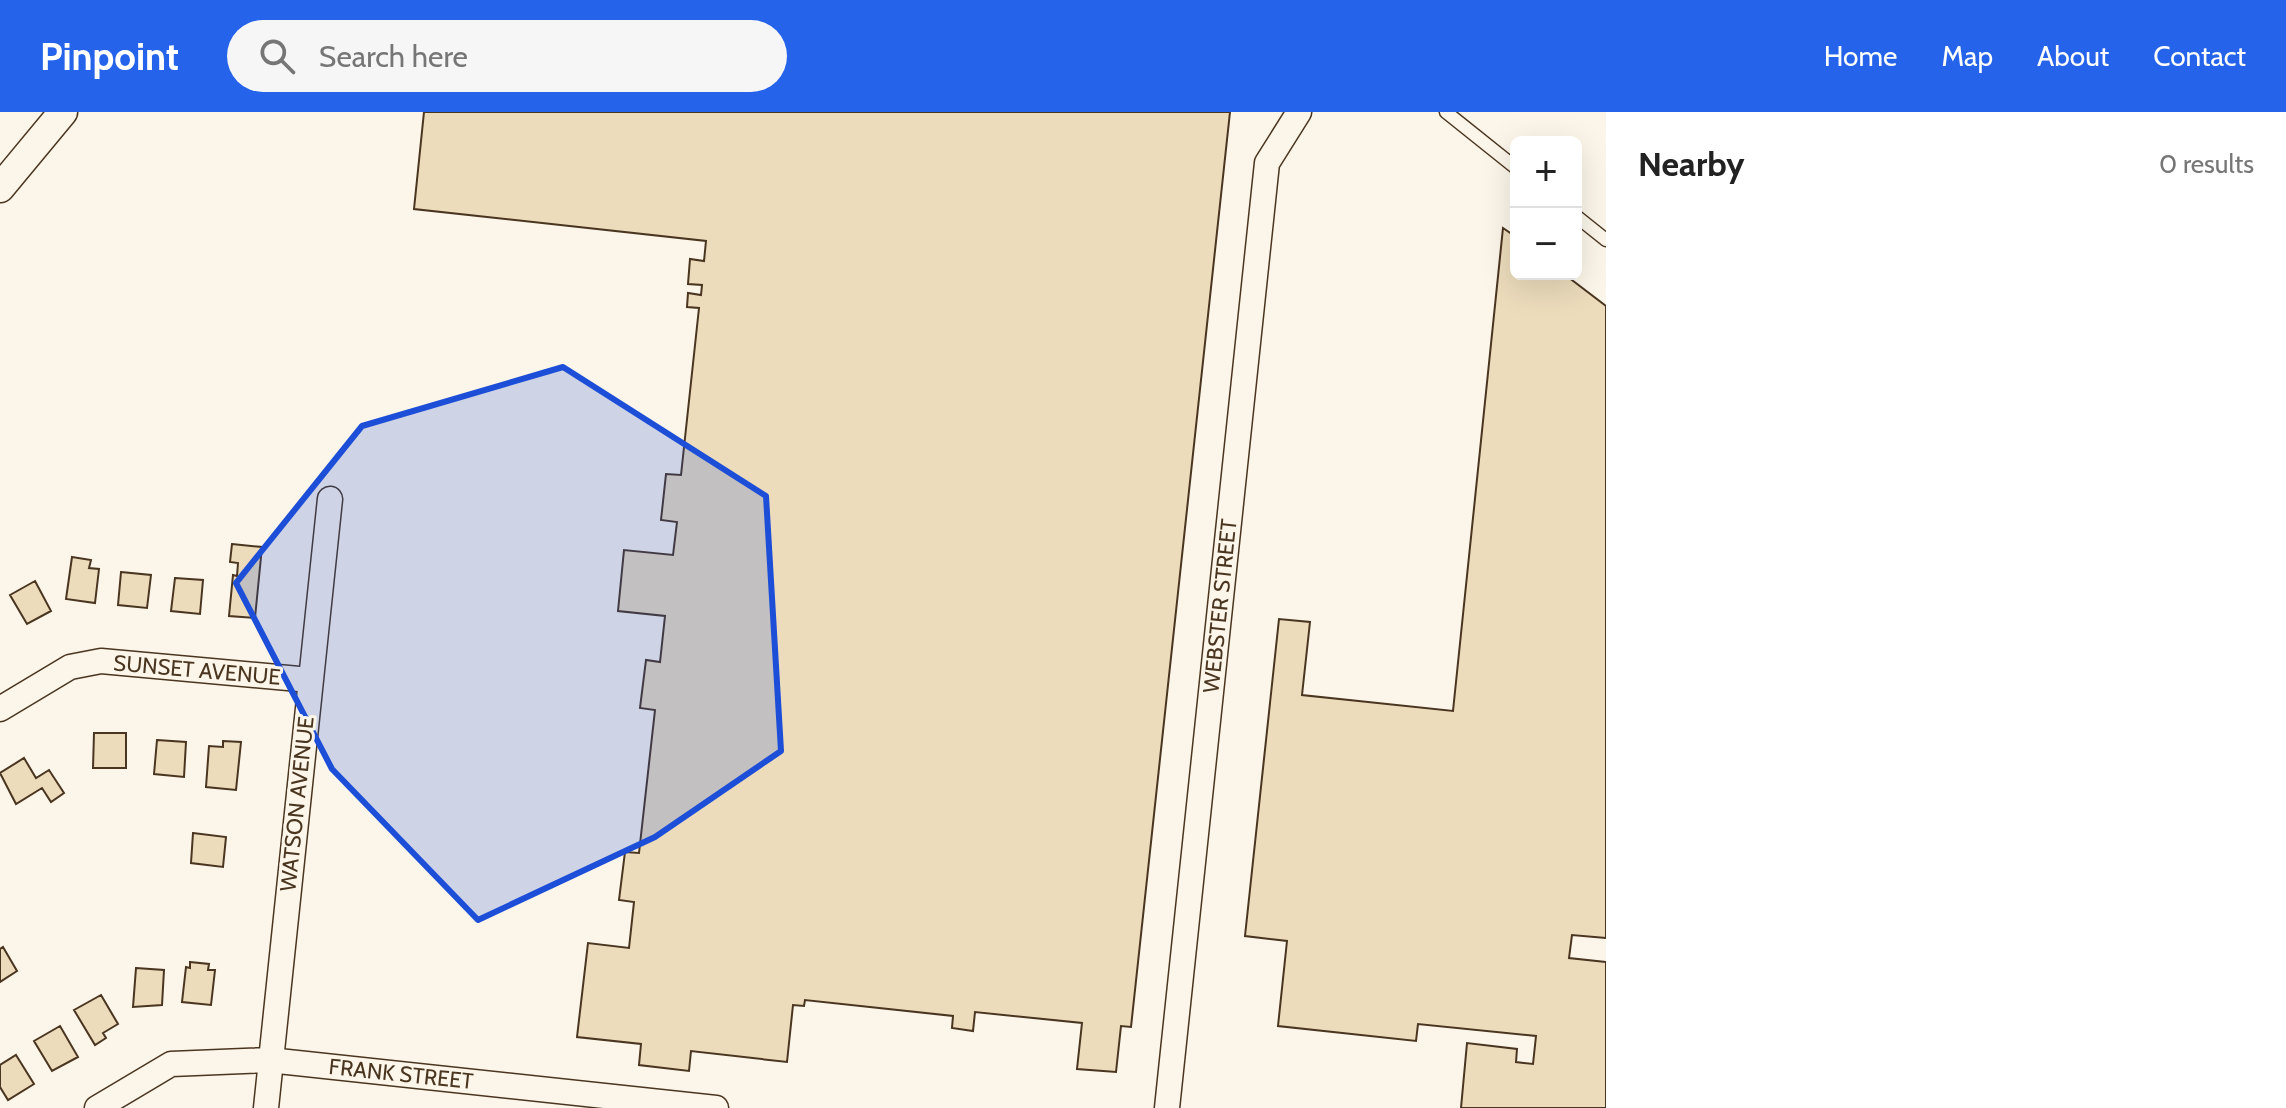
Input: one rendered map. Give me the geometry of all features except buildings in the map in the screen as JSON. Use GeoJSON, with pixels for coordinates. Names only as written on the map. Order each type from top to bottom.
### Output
{"type":"FeatureCollection","features":[{"type":"Feature","properties":{"kind":"street"},"geometry":{"type":"LineString","coordinates":[[0,188],[63,112]]}},
{"type":"Feature","properties":{"kind":"street","name":"WEBSTER STREET"},"geometry":{"type":"LineString","coordinates":[[1167,1108],[1267,163],[1299,112]]}},
{"type":"Feature","properties":{"kind":"street","name":"WATSON AVENUE"},"geometry":{"type":"LineString","coordinates":[[266,1108],[330,499]]}},
{"type":"Feature","properties":{"kind":"street","name":"SUNSET AVENUE"},"geometry":{"type":"LineString","coordinates":[[0,709],[70,667],[101,661],[310,680]]}},
{"type":"Feature","properties":{"kind":"street","name":"FRANK STREET"},"geometry":{"type":"LineString","coordinates":[[97,1108],[171,1064],[269,1060],[716,1108]]}},
{"type":"Feature","properties":{"kind":"lane"},"geometry":{"type":"LineString","coordinates":[[1446,112],[1510,163]]}},
{"type":"Feature","properties":{"kind":"lane"},"geometry":{"type":"LineString","coordinates":[[1582,221],[1606,240]]}},
{"type":"Feature","properties":{"kind":"highlighted area"},"geometry":{"type":"Polygon","coordinates":[[[563,367],[766,496],[781,751],[655,837],[478,920],[332,769],[236,583],[362,426],[563,367]]]}}]}
